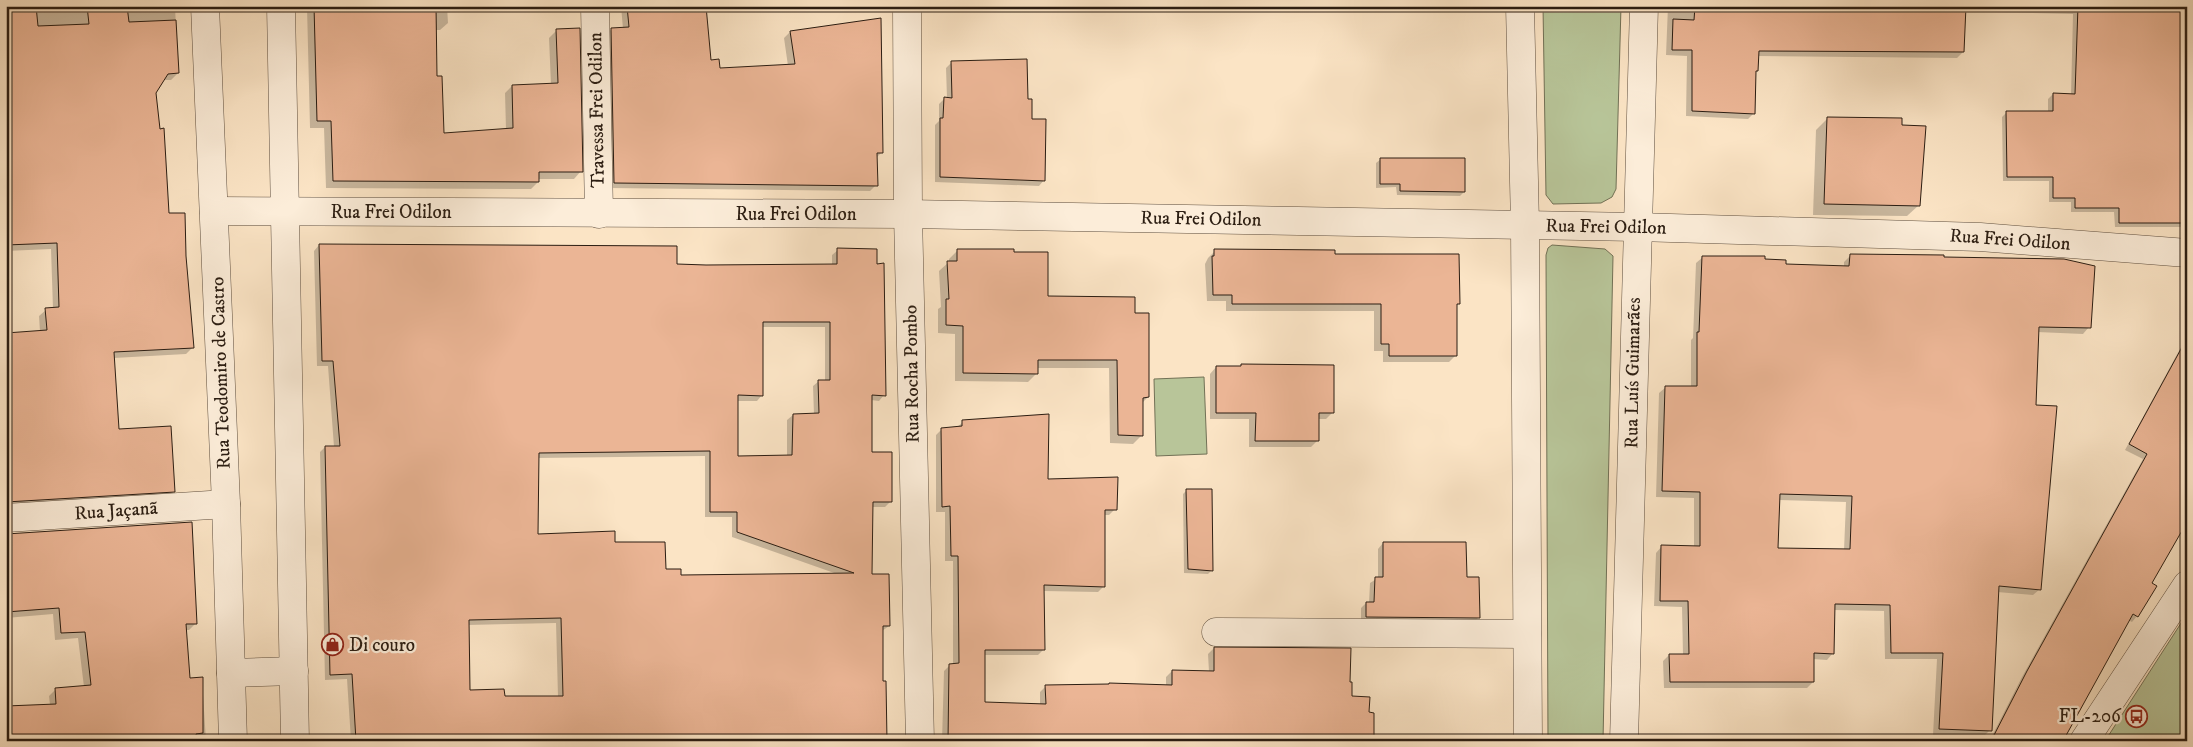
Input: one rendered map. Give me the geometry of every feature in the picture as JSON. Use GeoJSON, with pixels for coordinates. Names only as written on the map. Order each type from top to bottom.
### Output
{"type":"FeatureCollection","features":[{"type":"Feature","properties":{"kind":"street","name":"Rua Teodomiro de Castro"},"geometry":{"type":"LineString","coordinates":[[205,6],[226,504],[233,741]]}},
{"type":"Feature","properties":{"kind":"street"},"geometry":{"type":"LineString","coordinates":[[281,6],[295,741]]}},
{"type":"Feature","properties":{"kind":"street","name":"Travessa Frei Odilon"},"geometry":{"type":"LineString","coordinates":[[595,6],[599,214]]}},
{"type":"Feature","properties":{"kind":"street","name":"Rua Rocha Pombo"},"geometry":{"type":"LineString","coordinates":[[906,6],[908,214],[920,741]]}},
{"type":"Feature","properties":{"kind":"street"},"geometry":{"type":"LineString","coordinates":[[1520,6],[1525,225],[1528,741]]}},
{"type":"Feature","properties":{"kind":"street","name":"Rua Luís Guimarães"},"geometry":{"type":"LineString","coordinates":[[1624,741],[1644,6]]}},
{"type":"Feature","properties":{"kind":"street","name":"Rua Frei Odilon"},"geometry":{"type":"LineString","coordinates":[[214,211],[908,214],[1637,227],[1980,237],[2187,253]]}},
{"type":"Feature","properties":{"kind":"street","name":"Rua Jaçanã"},"geometry":{"type":"LineString","coordinates":[[6,518],[226,504]]}},
{"type":"Feature","properties":{"kind":"street"},"geometry":{"type":"LineString","coordinates":[[2084,741],[2187,585]]}},
{"type":"Feature","properties":{"kind":"street"},"geometry":{"type":"LineString","coordinates":[[1216,632],[1527,634]]}},
{"type":"Feature","properties":{"kind":"street"},"geometry":{"type":"LineString","coordinates":[[231,673],[294,670]]}},
{"type":"Feature","properties":{"kind":"green space"},"geometry":{"type":"Polygon","coordinates":[[[1543,6],[1621,6],[1616,189],[1612,197],[1601,203],[1553,204],[1546,195],[1543,6]]]}},
{"type":"Feature","properties":{"kind":"green space"},"geometry":{"type":"Polygon","coordinates":[[[1552,245],[1605,249],[1613,256],[1603,741],[1548,741],[1546,255],[1548,248],[1552,245]]]}},
{"type":"Feature","properties":{"kind":"green space"},"geometry":{"type":"Polygon","coordinates":[[[1204,377],[1207,454],[1156,456],[1154,379],[1204,377]]]}},
{"type":"Feature","properties":{"kind":"green space"},"geometry":{"type":"Polygon","coordinates":[[[2187,614],[2187,741],[2105,741],[2185,617],[2187,614]]]}},
{"type":"Feature","properties":{"kind":"building"},"geometry":{"type":"Polygon","coordinates":[[[6,6],[36,6],[38,26],[89,24],[87,6],[127,6],[129,22],[176,20],[179,73],[168,74],[156,93],[160,129],[164,128],[169,213],[185,213],[186,256],[194,348],[114,352],[119,429],[171,426],[175,492],[6,502],[6,426],[11,426],[6,333],[47,330],[45,308],[59,307],[57,243],[6,245],[6,6]]]}},
{"type":"Feature","properties":{"kind":"building"},"geometry":{"type":"Polygon","coordinates":[[[314,6],[436,6],[437,76],[442,76],[444,133],[513,128],[512,85],[558,83],[556,29],[580,28],[583,172],[539,172],[539,182],[333,181],[331,121],[317,121],[314,6]]]}},
{"type":"Feature","properties":{"kind":"building"},"geometry":{"type":"Polygon","coordinates":[[[627,6],[706,6],[711,60],[719,59],[720,68],[795,64],[790,31],[881,18],[883,153],[877,153],[878,186],[614,183],[611,28],[629,27],[627,6]]]}},
{"type":"Feature","properties":{"kind":"building"},"geometry":{"type":"Polygon","coordinates":[[[1695,6],[1966,6],[1964,52],[1759,51],[1758,71],[1756,71],[1755,114],[1692,111],[1692,50],[1672,50],[1673,19],[1694,20],[1695,6]]]}},
{"type":"Feature","properties":{"kind":"building"},"geometry":{"type":"Polygon","coordinates":[[[2078,6],[2187,6],[2187,223],[2119,223],[2119,208],[2075,208],[2075,198],[2053,198],[2053,177],[2007,177],[2006,111],[2053,111],[2053,93],[2075,94],[2078,6]]]}},
{"type":"Feature","properties":{"kind":"building"},"geometry":{"type":"Polygon","coordinates":[[[1027,59],[1028,99],[1032,99],[1032,119],[1046,119],[1045,181],[940,177],[940,118],[943,118],[944,97],[952,98],[951,61],[1027,59]]]}},
{"type":"Feature","properties":{"kind":"building"},"geometry":{"type":"Polygon","coordinates":[[[1827,117],[1902,118],[1902,125],[1926,126],[1920,206],[1824,204],[1827,117]]]}},
{"type":"Feature","properties":{"kind":"building"},"geometry":{"type":"Polygon","coordinates":[[[1380,158],[1465,158],[1465,192],[1400,191],[1400,184],[1380,184],[1380,158]]]}},
{"type":"Feature","properties":{"kind":"building"},"geometry":{"type":"Polygon","coordinates":[[[319,244],[677,246],[677,264],[706,265],[837,264],[837,248],[877,249],[877,264],[884,263],[886,396],[872,395],[872,452],[892,452],[892,502],[873,502],[872,574],[889,574],[890,626],[883,626],[883,681],[886,681],[887,741],[356,741],[352,674],[330,675],[325,446],[340,446],[333,361],[322,361],[319,244]],[[763,322],[763,396],[738,395],[738,456],[792,455],[793,414],[819,413],[818,380],[830,380],[830,322],[763,322]],[[710,451],[539,453],[538,534],[615,531],[615,542],[665,542],[666,569],[681,569],[681,575],[854,573],[737,532],[737,512],[710,512],[710,451]],[[561,618],[469,620],[470,690],[504,689],[505,696],[563,696],[561,618]]]}},
{"type":"Feature","properties":{"kind":"building"},"geometry":{"type":"Polygon","coordinates":[[[957,249],[1014,249],[1014,252],[1048,252],[1048,296],[1135,297],[1135,313],[1149,313],[1149,397],[1143,398],[1143,436],[1118,435],[1117,360],[1038,360],[1038,374],[963,373],[963,326],[946,325],[946,299],[949,299],[947,261],[957,261],[957,249]]]}},
{"type":"Feature","properties":{"kind":"building"},"geometry":{"type":"Polygon","coordinates":[[[1214,249],[1335,250],[1335,254],[1459,254],[1460,304],[1457,304],[1457,356],[1389,356],[1389,344],[1381,344],[1381,304],[1232,304],[1232,295],[1213,295],[1212,256],[1214,256],[1214,249]]]}},
{"type":"Feature","properties":{"kind":"building"},"geometry":{"type":"Polygon","coordinates":[[[1850,254],[2064,259],[2095,266],[2091,328],[2039,327],[2036,405],[2057,406],[2041,590],[1999,586],[1992,731],[1939,729],[1943,653],[1891,653],[1890,605],[1835,604],[1834,654],[1814,653],[1814,682],[1670,682],[1669,654],[1689,654],[1688,601],[1660,601],[1661,545],[1700,546],[1700,492],[1662,491],[1665,386],[1697,386],[1697,332],[1699,332],[1702,256],[1765,256],[1765,259],[1786,260],[1786,264],[1849,266],[1850,254]],[[1780,494],[1778,548],[1850,549],[1852,496],[1780,494]]]}},
{"type":"Feature","properties":{"kind":"building"},"geometry":{"type":"Polygon","coordinates":[[[2187,338],[2187,522],[2152,583],[2157,586],[2138,617],[2133,614],[2063,741],[1991,741],[2027,671],[2147,454],[2129,444],[2187,338]]]}},
{"type":"Feature","properties":{"kind":"building"},"geometry":{"type":"Polygon","coordinates":[[[1241,364],[1334,365],[1334,413],[1319,413],[1319,441],[1255,441],[1256,413],[1216,413],[1216,366],[1241,366],[1241,364]]]}},
{"type":"Feature","properties":{"kind":"building"},"geometry":{"type":"Polygon","coordinates":[[[1049,414],[1048,479],[1118,477],[1117,510],[1105,510],[1105,587],[1044,585],[1045,650],[985,650],[985,702],[1046,704],[1045,685],[1109,683],[1172,685],[1172,670],[1214,671],[1214,647],[1351,648],[1350,682],[1352,682],[1352,696],[1370,697],[1369,712],[1374,713],[1374,741],[948,741],[949,664],[959,663],[958,556],[951,556],[950,506],[942,507],[941,428],[962,426],[962,420],[1049,414]]]}},
{"type":"Feature","properties":{"kind":"building"},"geometry":{"type":"Polygon","coordinates":[[[1186,489],[1212,489],[1213,571],[1188,569],[1186,489]]]}},
{"type":"Feature","properties":{"kind":"building"},"geometry":{"type":"Polygon","coordinates":[[[192,522],[197,624],[186,624],[190,678],[203,677],[203,733],[196,734],[197,741],[6,741],[6,706],[56,704],[55,688],[91,685],[85,632],[61,633],[59,608],[6,612],[6,534],[192,522]]]}},
{"type":"Feature","properties":{"kind":"building"},"geometry":{"type":"Polygon","coordinates":[[[1383,542],[1466,542],[1467,577],[1479,577],[1480,618],[1366,617],[1366,602],[1374,602],[1375,577],[1383,577],[1383,542]]]}},
{"type":"Feature","properties":{"kind":"place","name":"Di couro"},"geometry":{"type":"Point","coordinates":[333,645]}},
{"type":"Feature","properties":{"kind":"place","name":"FL-206"},"geometry":{"type":"Point","coordinates":[2137,716]}}]}
